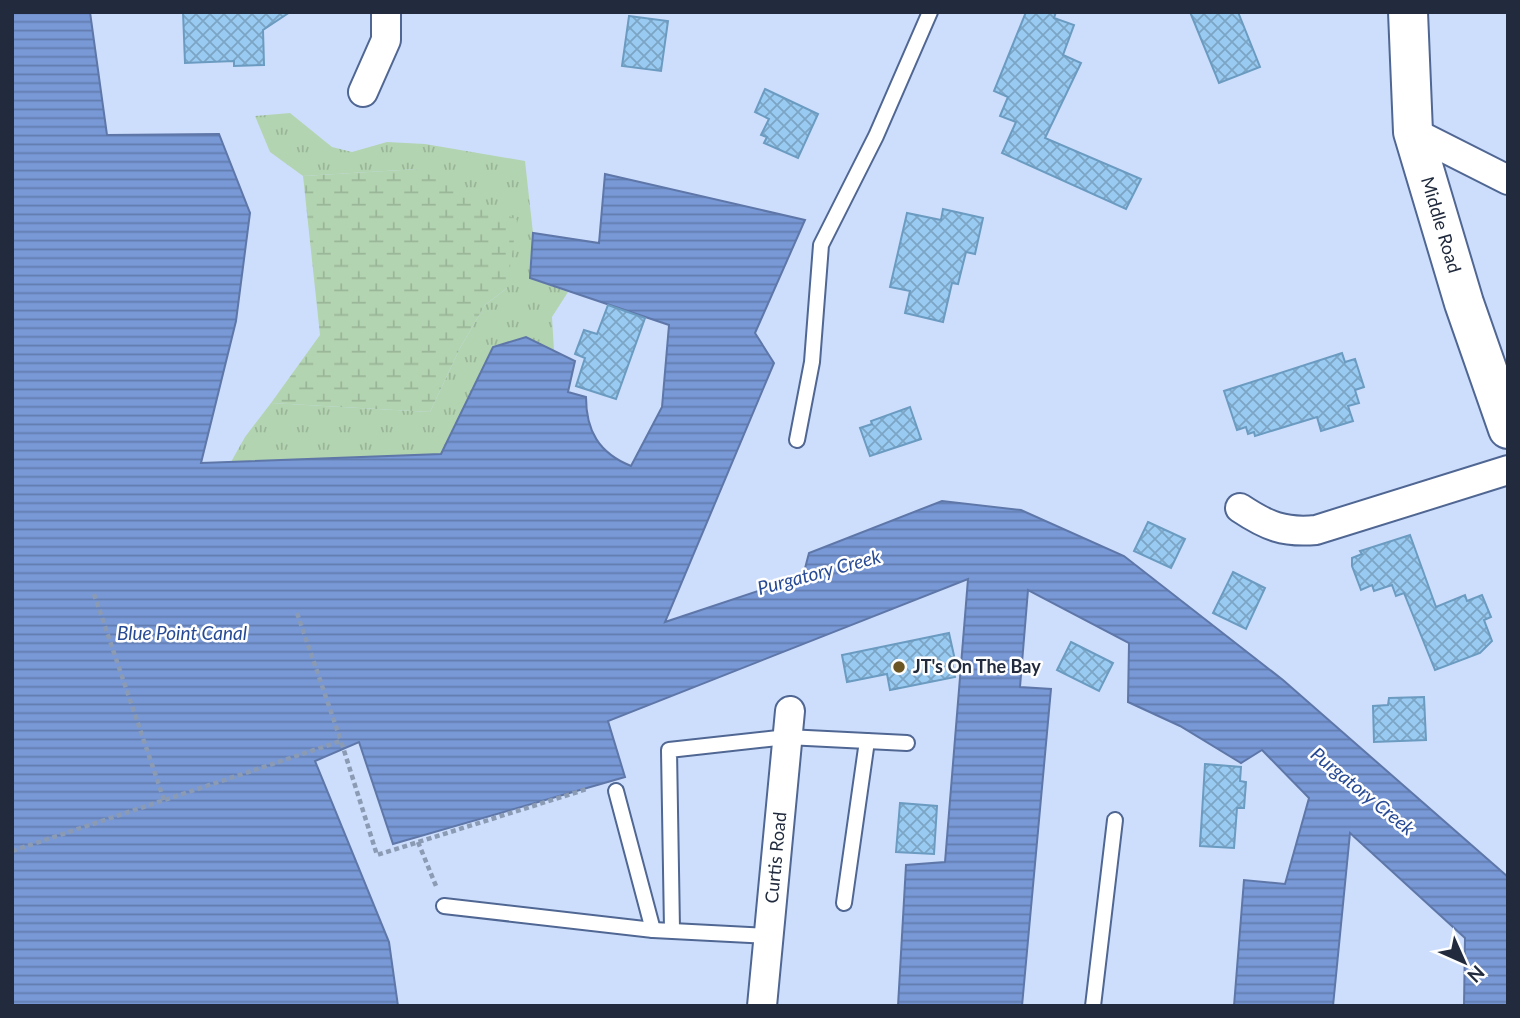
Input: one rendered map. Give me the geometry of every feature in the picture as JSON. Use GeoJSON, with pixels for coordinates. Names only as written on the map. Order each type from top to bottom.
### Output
{"type":"FeatureCollection","features":[{"type":"Feature","properties":{"kind":"main road","name":"Middle Road"},"geometry":{"type":"LineString","coordinates":[[1408,12],[1413,132],[1464,303],[1508,429]]}},
{"type":"Feature","properties":{"kind":"street"},"geometry":{"type":"LineString","coordinates":[[363,92],[386,40],[386,12]]}},
{"type":"Feature","properties":{"kind":"street"},"geometry":{"type":"LineString","coordinates":[[1413,132],[1508,180]]}},
{"type":"Feature","properties":{"kind":"street"},"geometry":{"type":"LineString","coordinates":[[1240,508],[1266,526],[1289,532],[1316,530],[1508,470]]}},
{"type":"Feature","properties":{"kind":"street","name":"Curtis Road"},"geometry":{"type":"LineString","coordinates":[[762,1006],[788,724]]}},
{"type":"Feature","properties":{"kind":"lane"},"geometry":{"type":"LineString","coordinates":[[797,440],[812,362],[821,245],[876,136],[930,12]]}},
{"type":"Feature","properties":{"kind":"lane"},"geometry":{"type":"LineString","coordinates":[[672,929],[669,750],[788,724],[867,741],[907,743]]}},
{"type":"Feature","properties":{"kind":"lane"},"geometry":{"type":"LineString","coordinates":[[844,902],[867,741]]}},
{"type":"Feature","properties":{"kind":"lane"},"geometry":{"type":"LineString","coordinates":[[616,791],[653,930]]}},
{"type":"Feature","properties":{"kind":"lane"},"geometry":{"type":"LineString","coordinates":[[1093,1006],[1115,820]]}},
{"type":"Feature","properties":{"kind":"lane"},"geometry":{"type":"LineString","coordinates":[[444,906],[653,930],[769,936]]}},
{"type":"Feature","properties":{"kind":"path"},"geometry":{"type":"LineString","coordinates":[[94,594],[164,800]]}},
{"type":"Feature","properties":{"kind":"path"},"geometry":{"type":"LineString","coordinates":[[297,612],[377,855],[587,789]]}},
{"type":"Feature","properties":{"kind":"path"},"geometry":{"type":"LineString","coordinates":[[12,851],[341,741]]}},
{"type":"Feature","properties":{"kind":"path"},"geometry":{"type":"LineString","coordinates":[[418,842],[444,906]]}},
{"type":"Feature","properties":{"kind":"green space"},"geometry":{"type":"Polygon","coordinates":[[[290,113],[332,147],[352,152],[387,142],[425,144],[525,161],[533,233],[530,278],[568,292],[552,317],[554,351],[493,347],[442,454],[231,462],[245,437],[271,403],[430,412],[460,348],[485,305],[507,288],[418,169],[303,176],[270,152],[255,116],[290,113]]]}},
{"type":"Feature","properties":{"kind":"green space"},"geometry":{"type":"Polygon","coordinates":[[[418,169],[517,220],[507,288],[485,305],[460,348],[430,412],[271,403],[320,335],[303,176],[418,169]]]}},
{"type":"Feature","properties":{"kind":"water","name":"Blue Point Canal"},"geometry":{"type":"Polygon","coordinates":[[[12,12],[90,12],[107,135],[219,134],[250,213],[236,321],[201,463],[441,454],[493,347],[526,337],[575,361],[568,392],[586,397],[589,420],[596,439],[610,455],[631,466],[662,407],[669,325],[530,278],[533,233],[599,243],[605,174],[805,220],[755,333],[774,363],[665,622],[803,576],[809,553],[942,501],[1021,510],[1124,556],[1283,680],[1508,877],[1508,1006],[1464,1006],[1465,938],[1350,833],[1333,1006],[1234,1006],[1244,880],[1285,884],[1309,798],[1262,750],[1241,763],[1180,726],[1128,702],[1129,643],[1028,590],[1020,687],[1051,689],[1022,1006],[898,1006],[906,865],[945,862],[968,579],[608,721],[625,777],[393,844],[359,742],[315,761],[389,942],[398,1006],[12,1006],[12,12]]]}},
{"type":"Feature","properties":{"kind":"building"},"geometry":{"type":"Polygon","coordinates":[[[183,12],[290,12],[263,30],[264,65],[234,66],[234,61],[185,63],[183,12]]]}},
{"type":"Feature","properties":{"kind":"building"},"geometry":{"type":"Polygon","coordinates":[[[1026,12],[1056,12],[1054,18],[1074,25],[1063,55],[1081,63],[1045,138],[1141,179],[1126,209],[1002,153],[1016,122],[1000,116],[1008,97],[994,91],[1026,12]]]}},
{"type":"Feature","properties":{"kind":"building"},"geometry":{"type":"Polygon","coordinates":[[[1190,12],[1238,12],[1260,67],[1219,83],[1190,12]]]}},
{"type":"Feature","properties":{"kind":"building"},"geometry":{"type":"Polygon","coordinates":[[[629,16],[668,21],[661,71],[622,66],[629,16]]]}},
{"type":"Feature","properties":{"kind":"building"},"geometry":{"type":"Polygon","coordinates":[[[765,89],[818,114],[798,158],[764,143],[767,137],[761,135],[769,119],[755,112],[765,89]]]}},
{"type":"Feature","properties":{"kind":"building"},"geometry":{"type":"Polygon","coordinates":[[[943,209],[983,218],[975,254],[966,252],[958,284],[952,283],[943,322],[905,313],[910,291],[890,287],[907,213],[941,220],[943,209]]]}},
{"type":"Feature","properties":{"kind":"building"},"geometry":{"type":"Polygon","coordinates":[[[608,305],[645,318],[616,399],[576,386],[585,358],[575,354],[584,330],[597,334],[608,305]]]}},
{"type":"Feature","properties":{"kind":"building"},"geometry":{"type":"Polygon","coordinates":[[[1342,353],[1345,362],[1355,359],[1364,387],[1355,390],[1359,403],[1348,406],[1353,421],[1321,431],[1317,417],[1255,436],[1254,432],[1248,434],[1246,427],[1237,430],[1224,391],[1342,353]]]}},
{"type":"Feature","properties":{"kind":"building"},"geometry":{"type":"Polygon","coordinates":[[[910,407],[921,439],[870,456],[860,428],[872,424],[871,421],[910,407]]]}},
{"type":"Feature","properties":{"kind":"building"},"geometry":{"type":"Polygon","coordinates":[[[1148,522],[1185,539],[1171,568],[1134,551],[1148,522]]]}},
{"type":"Feature","properties":{"kind":"building"},"geometry":{"type":"Polygon","coordinates":[[[1410,535],[1436,607],[1465,595],[1467,601],[1482,595],[1491,617],[1484,620],[1492,641],[1480,653],[1435,670],[1404,593],[1396,596],[1392,585],[1374,591],[1372,585],[1361,590],[1352,566],[1352,558],[1362,554],[1360,551],[1410,535]]]}},
{"type":"Feature","properties":{"kind":"building"},"geometry":{"type":"Polygon","coordinates":[[[1233,572],[1265,588],[1246,629],[1213,613],[1233,572]]]}},
{"type":"Feature","properties":{"kind":"building","name":"JT's On The Bay"},"geometry":{"type":"Polygon","coordinates":[[[949,633],[955,660],[952,661],[955,677],[890,690],[887,674],[847,682],[842,655],[949,633]]]}},
{"type":"Feature","properties":{"kind":"building"},"geometry":{"type":"Polygon","coordinates":[[[1071,642],[1113,663],[1099,691],[1057,670],[1071,642]]]}},
{"type":"Feature","properties":{"kind":"building"},"geometry":{"type":"Polygon","coordinates":[[[1424,697],[1426,740],[1374,742],[1373,706],[1388,705],[1389,698],[1424,697]]]}},
{"type":"Feature","properties":{"kind":"building"},"geometry":{"type":"Polygon","coordinates":[[[1205,764],[1241,767],[1240,781],[1246,782],[1244,808],[1237,808],[1234,848],[1200,846],[1205,764]]]}},
{"type":"Feature","properties":{"kind":"building"},"geometry":{"type":"Polygon","coordinates":[[[900,803],[937,806],[934,854],[896,852],[900,803]]]}},
{"type":"Feature","properties":{"kind":"place","name":"JT's On The Bay"},"geometry":{"type":"Point","coordinates":[899,667]}},
{"type":"Feature","properties":{"kind":"water label","name":"Purgatory Creek"},"geometry":{"type":"Point","coordinates":[819,572]}},
{"type":"Feature","properties":{"kind":"water label","name":"Purgatory Creek"},"geometry":{"type":"Point","coordinates":[1363,791]}}]}
